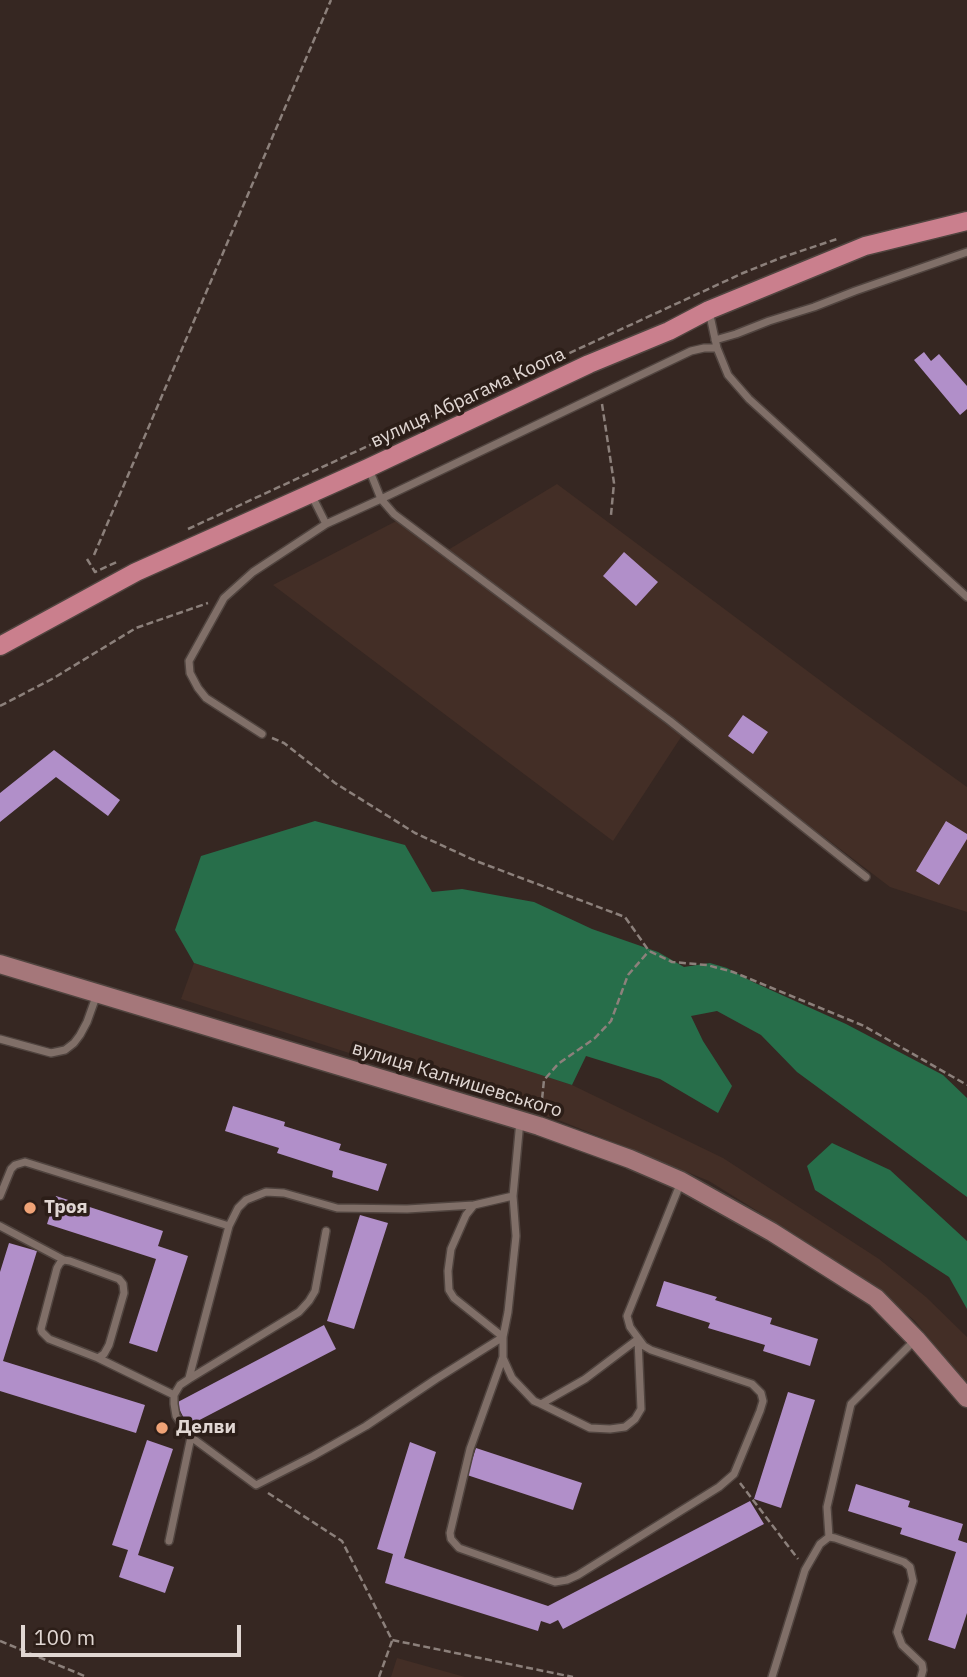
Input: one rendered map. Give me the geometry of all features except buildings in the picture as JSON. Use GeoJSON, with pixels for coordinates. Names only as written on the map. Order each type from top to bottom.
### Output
{"type":"FeatureCollection","features":[{"type":"Feature","properties":{"kind":"main road","name":"вулиця Абрагама Коопа"},"geometry":{"type":"LineString","coordinates":[[0,646],[136,572],[368,468],[589,364],[669,331],[709,310],[864,246],[967,221]]}},
{"type":"Feature","properties":{"kind":"street","name":"вулиця Калнишевського"},"geometry":{"type":"LineString","coordinates":[[0,964],[539,1126],[681,1181],[772,1232],[876,1298],[967,1398]]}},
{"type":"Feature","properties":{"kind":"lane"},"geometry":{"type":"LineString","coordinates":[[262,734],[206,698],[190,673],[189,661],[224,598],[253,572],[326,524],[691,351],[967,252]]}},
{"type":"Feature","properties":{"kind":"lane"},"geometry":{"type":"LineString","coordinates":[[709,310],[716,344],[728,375],[749,399],[967,597]]}},
{"type":"Feature","properties":{"kind":"lane"},"geometry":{"type":"LineString","coordinates":[[368,468],[382,499],[394,514],[670,721],[866,877]]}},
{"type":"Feature","properties":{"kind":"lane"},"geometry":{"type":"LineString","coordinates":[[311,493],[326,524]]}},
{"type":"Feature","properties":{"kind":"lane"},"geometry":{"type":"LineString","coordinates":[[0,1039],[51,1053],[65,1050],[74,1043],[87,1022],[97,993]]}},
{"type":"Feature","properties":{"kind":"lane"},"geometry":{"type":"LineString","coordinates":[[520,1121],[513,1196],[516,1236],[503,1337],[503,1357],[470,1449],[450,1533],[451,1539],[459,1548],[555,1581],[567,1580],[719,1487],[734,1474],[761,1411],[761,1393],[752,1384],[643,1346],[630,1327],[627,1316],[681,1181]]}},
{"type":"Feature","properties":{"kind":"lane"},"geometry":{"type":"LineString","coordinates":[[0,1196],[10,1169],[25,1162],[229,1226]]}},
{"type":"Feature","properties":{"kind":"lane"},"geometry":{"type":"LineString","coordinates":[[188,1379],[229,1226],[238,1208],[246,1200],[266,1192],[337,1208],[407,1209],[474,1205],[513,1196]]}},
{"type":"Feature","properties":{"kind":"lane"},"geometry":{"type":"LineString","coordinates":[[474,1205],[466,1215],[451,1249],[449,1290],[460,1304],[503,1337]]}},
{"type":"Feature","properties":{"kind":"lane"},"geometry":{"type":"LineString","coordinates":[[0,1226],[64,1260],[119,1279],[123,1284],[124,1293],[112,1338],[107,1350],[98,1358]]}},
{"type":"Feature","properties":{"kind":"lane"},"geometry":{"type":"LineString","coordinates":[[326,1231],[314,1292],[299,1312],[188,1379],[174,1395],[176,1416],[191,1437],[256,1485],[366,1426],[503,1337]]}},
{"type":"Feature","properties":{"kind":"lane"},"geometry":{"type":"LineString","coordinates":[[64,1260],[57,1268],[42,1332],[49,1339],[98,1358],[174,1395]]}},
{"type":"Feature","properties":{"kind":"lane"},"geometry":{"type":"LineString","coordinates":[[503,1357],[512,1378],[534,1401],[590,1428],[625,1427],[635,1419],[641,1409],[638,1339]]}},
{"type":"Feature","properties":{"kind":"lane"},"geometry":{"type":"LineString","coordinates":[[541,1404],[585,1379],[638,1339]]}},
{"type":"Feature","properties":{"kind":"lane"},"geometry":{"type":"LineString","coordinates":[[829,1537],[827,1507],[852,1404],[916,1339]]}},
{"type":"Feature","properties":{"kind":"lane"},"geometry":{"type":"LineString","coordinates":[[169,1541],[191,1437]]}},
{"type":"Feature","properties":{"kind":"lane"},"geometry":{"type":"LineString","coordinates":[[772,1677],[806,1570],[820,1544],[829,1537],[910,1567],[913,1581],[897,1632],[902,1645],[922,1664],[920,1677]]}},
{"type":"Feature","properties":{"kind":"path"},"geometry":{"type":"LineString","coordinates":[[94,555],[331,0]]}},
{"type":"Feature","properties":{"kind":"path"},"geometry":{"type":"LineString","coordinates":[[600,393],[614,483],[611,515]]}},
{"type":"Feature","properties":{"kind":"path"},"geometry":{"type":"LineString","coordinates":[[0,706],[52,679],[136,628],[224,598]]}},
{"type":"Feature","properties":{"kind":"path"},"geometry":{"type":"LineString","coordinates":[[262,734],[284,743],[335,783],[415,833],[476,861],[625,917],[649,951],[672,962],[707,965],[733,972],[864,1026],[967,1085]]}},
{"type":"Feature","properties":{"kind":"path"},"geometry":{"type":"LineString","coordinates":[[539,1126],[544,1080],[558,1064],[596,1038],[611,1021],[628,975],[649,951]]}},
{"type":"Feature","properties":{"kind":"path"},"geometry":{"type":"LineString","coordinates":[[734,1474],[806,1570]]}},
{"type":"Feature","properties":{"kind":"path"},"geometry":{"type":"LineString","coordinates":[[256,1485],[342,1541],[392,1640],[379,1677]]}},
{"type":"Feature","properties":{"kind":"path"},"geometry":{"type":"LineString","coordinates":[[392,1640],[573,1677]]}},
{"type":"Feature","properties":{"kind":"path"},"geometry":{"type":"LineString","coordinates":[[0,1641],[87,1677]]}},
{"type":"Feature","properties":{"kind":"shaded area"},"geometry":{"type":"Polygon","coordinates":[[[557,484],[967,787],[967,912],[890,887],[685,731],[613,841],[273,585],[404,517],[448,550],[557,484]]]}},
{"type":"Feature","properties":{"kind":"shaded area"},"geometry":{"type":"Polygon","coordinates":[[[194,963],[572,1085],[723,1158],[879,1259],[926,1297],[967,1337],[967,1384],[914,1320],[867,1282],[709,1181],[561,1121],[181,999],[194,963]]]}},
{"type":"Feature","properties":{"kind":"shaded area"},"geometry":{"type":"Polygon","coordinates":[[[397,1658],[465,1677],[391,1677],[397,1658]]]}},
{"type":"Feature","properties":{"kind":"green space"},"geometry":{"type":"Polygon","coordinates":[[[315,821],[405,845],[432,892],[462,889],[534,902],[592,929],[658,952],[684,967],[710,963],[727,968],[846,1024],[943,1075],[967,1098],[967,1197],[797,1072],[761,1035],[717,1011],[691,1016],[703,1041],[732,1086],[718,1113],[660,1079],[586,1056],[572,1085],[194,963],[175,930],[201,856],[315,821]]]}},
{"type":"Feature","properties":{"kind":"green space"},"geometry":{"type":"Polygon","coordinates":[[[832,1143],[890,1170],[967,1241],[967,1309],[949,1277],[815,1190],[807,1166],[832,1143]]]}},
{"type":"Feature","properties":{"kind":"place","name":"Троя"},"geometry":{"type":"Point","coordinates":[30,1208]}},
{"type":"Feature","properties":{"kind":"place","name":"Делви"},"geometry":{"type":"Point","coordinates":[162,1428]}}]}
